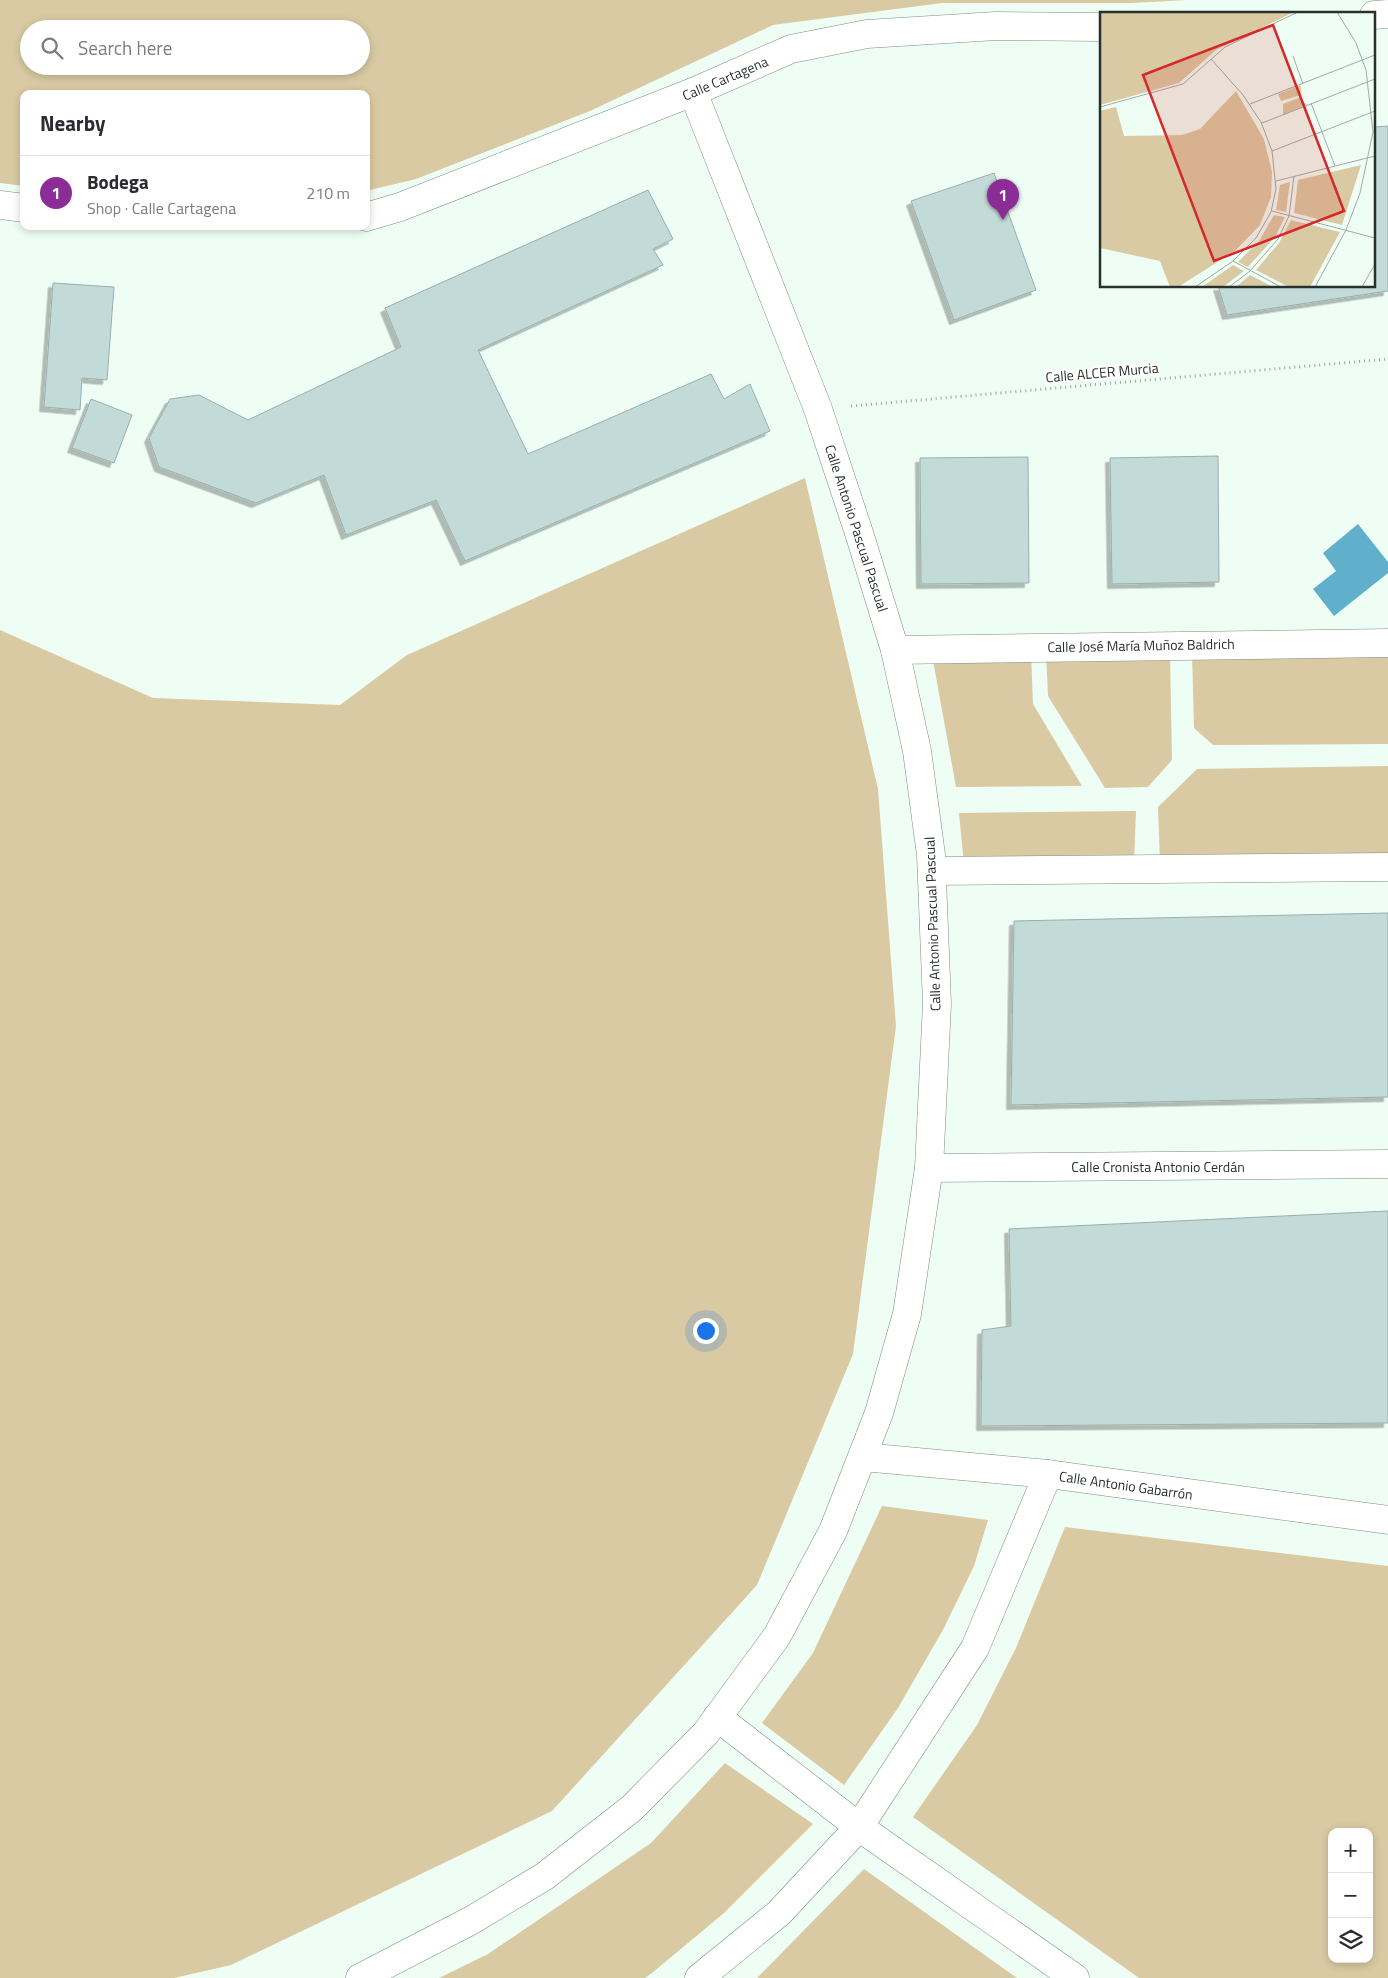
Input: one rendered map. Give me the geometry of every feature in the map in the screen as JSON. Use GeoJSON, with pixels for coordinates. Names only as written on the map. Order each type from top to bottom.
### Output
{"type":"FeatureCollection","features":[{"type":"Feature","properties":{"kind":"street","name":"Calle Cartagena"},"geometry":{"type":"LineString","coordinates":[[370,216],[400,207],[693,92],[791,49],[867,34],[996,26],[1100,27]]}},
{"type":"Feature","properties":{"kind":"street","name":"Calle Antonio Pascual Pascual"},"geometry":{"type":"LineString","coordinates":[[360,1978],[472,1920],[545,1876],[632,1808],[706,1733],[777,1636],[833,1531],[879,1413],[907,1314],[929,1168],[937,1004],[931,855],[917,751],[895,650],[818,409],[693,92]]}},
{"type":"Feature","properties":{"kind":"street"},"geometry":{"type":"LineString","coordinates":[[0,205],[20,208]]}},
{"type":"Feature","properties":{"kind":"street","name":"Calle José María Muñoz Baldrich"},"geometry":{"type":"LineString","coordinates":[[895,650],[1182,649],[1388,643]]}},
{"type":"Feature","properties":{"kind":"street"},"geometry":{"type":"LineString","coordinates":[[932,871],[1146,866],[1388,867]]}},
{"type":"Feature","properties":{"kind":"street","name":"Calle Cronista Antonio Cerdán"},"geometry":{"type":"LineString","coordinates":[[929,1168],[1388,1164]]}},
{"type":"Feature","properties":{"kind":"street","name":"Calle Antonio Gabarrón"},"geometry":{"type":"LineString","coordinates":[[863,1457],[1048,1474],[1388,1520]]}},
{"type":"Feature","properties":{"kind":"street"},"geometry":{"type":"LineString","coordinates":[[698,1978],[779,1913],[859,1827],[975,1648],[1048,1474]]}},
{"type":"Feature","properties":{"kind":"street"},"geometry":{"type":"LineString","coordinates":[[717,1717],[859,1827],[1075,1978]]}},
{"type":"Feature","properties":{"kind":"path","name":"Calle ALCER Murcia"},"geometry":{"type":"LineString","coordinates":[[818,409],[1388,359]]}},
{"type":"Feature","properties":{"kind":"shaded area"},"geometry":{"type":"Polygon","coordinates":[[[0,0],[1187,0],[1132,3],[942,3],[773,25],[590,111],[416,179],[370,190],[370,90],[20,90],[20,186],[0,183],[0,0]]]}},
{"type":"Feature","properties":{"kind":"shaded area"},"geometry":{"type":"Polygon","coordinates":[[[805,478],[878,789],[896,1026],[853,1354],[757,1585],[552,1811],[231,1965],[174,1978],[0,1978],[0,630],[153,698],[340,705],[407,655],[805,478]]]}},
{"type":"Feature","properties":{"kind":"shaded area"},"geometry":{"type":"Polygon","coordinates":[[[1388,650],[1388,744],[1213,745],[1194,728],[1192,652],[1388,650]]]}},
{"type":"Feature","properties":{"kind":"shaded area"},"geometry":{"type":"Polygon","coordinates":[[[1046,652],[1170,653],[1172,760],[1148,787],[1105,788],[1048,696],[1046,652]]]}},
{"type":"Feature","properties":{"kind":"shaded area"},"geometry":{"type":"Polygon","coordinates":[[[1031,653],[1033,704],[1082,786],[956,787],[932,655],[1031,653]]]}},
{"type":"Feature","properties":{"kind":"shaded area"},"geometry":{"type":"Polygon","coordinates":[[[1388,766],[1388,859],[1160,863],[1158,807],[1197,769],[1388,766]]]}},
{"type":"Feature","properties":{"kind":"shaded area"},"geometry":{"type":"Polygon","coordinates":[[[1136,811],[1134,864],[964,865],[959,813],[1136,811]]]}},
{"type":"Feature","properties":{"kind":"shaded area"},"geometry":{"type":"Polygon","coordinates":[[[882,1506],[988,1520],[974,1566],[944,1628],[898,1708],[844,1785],[762,1723],[813,1653],[882,1506]]]}},
{"type":"Feature","properties":{"kind":"shaded area"},"geometry":{"type":"Polygon","coordinates":[[[1065,1527],[1388,1566],[1388,1978],[1139,1978],[913,1817],[977,1725],[1016,1648],[1065,1527]]]}},
{"type":"Feature","properties":{"kind":"shaded area"},"geometry":{"type":"Polygon","coordinates":[[[725,1763],[813,1824],[724,1913],[652,1973],[645,1978],[439,1978],[488,1954],[651,1843],[725,1763]]]}},
{"type":"Feature","properties":{"kind":"shaded area"},"geometry":{"type":"Polygon","coordinates":[[[864,1869],[1017,1978],[757,1978],[864,1869]]]}},
{"type":"Feature","properties":{"kind":"water"},"geometry":{"type":"Polygon","coordinates":[[[1358,524],[1388,562],[1388,573],[1334,616],[1313,589],[1336,571],[1323,553],[1358,524]]]}},
{"type":"Feature","properties":{"kind":"building"},"geometry":{"type":"Polygon","coordinates":[[[1388,126],[1388,291],[1227,315],[1219,288],[1376,288],[1376,127],[1388,126]]]}},
{"type":"Feature","properties":{"kind":"building"},"geometry":{"type":"Polygon","coordinates":[[[994,173],[1036,290],[954,320],[911,201],[994,173]]]}},
{"type":"Feature","properties":{"kind":"building"},"geometry":{"type":"Polygon","coordinates":[[[648,190],[673,239],[653,249],[663,265],[478,350],[528,454],[711,374],[724,399],[750,384],[770,431],[465,561],[436,500],[346,535],[324,475],[256,503],[159,467],[149,438],[170,399],[199,395],[248,420],[401,347],[385,308],[648,190]]]}},
{"type":"Feature","properties":{"kind":"building"},"geometry":{"type":"Polygon","coordinates":[[[53,283],[114,287],[107,380],[82,378],[80,410],[44,407],[53,283]]]}},
{"type":"Feature","properties":{"kind":"building"},"geometry":{"type":"Polygon","coordinates":[[[91,399],[132,415],[114,463],[72,448],[91,399]]]}},
{"type":"Feature","properties":{"kind":"building"},"geometry":{"type":"Polygon","coordinates":[[[1218,456],[1219,582],[1112,584],[1110,458],[1218,456]]]}},
{"type":"Feature","properties":{"kind":"building"},"geometry":{"type":"Polygon","coordinates":[[[1028,457],[1029,583],[921,584],[920,458],[1028,457]]]}},
{"type":"Feature","properties":{"kind":"building"},"geometry":{"type":"Polygon","coordinates":[[[1388,913],[1388,1097],[1011,1105],[1014,921],[1388,913]]]}},
{"type":"Feature","properties":{"kind":"building"},"geometry":{"type":"Polygon","coordinates":[[[1388,1211],[1388,1423],[981,1426],[982,1330],[1011,1326],[1009,1229],[1388,1211]]]}},
{"type":"Feature","properties":{"kind":"place","name":"Bodega"},"geometry":{"type":"Point","coordinates":[1003,220]}}]}
